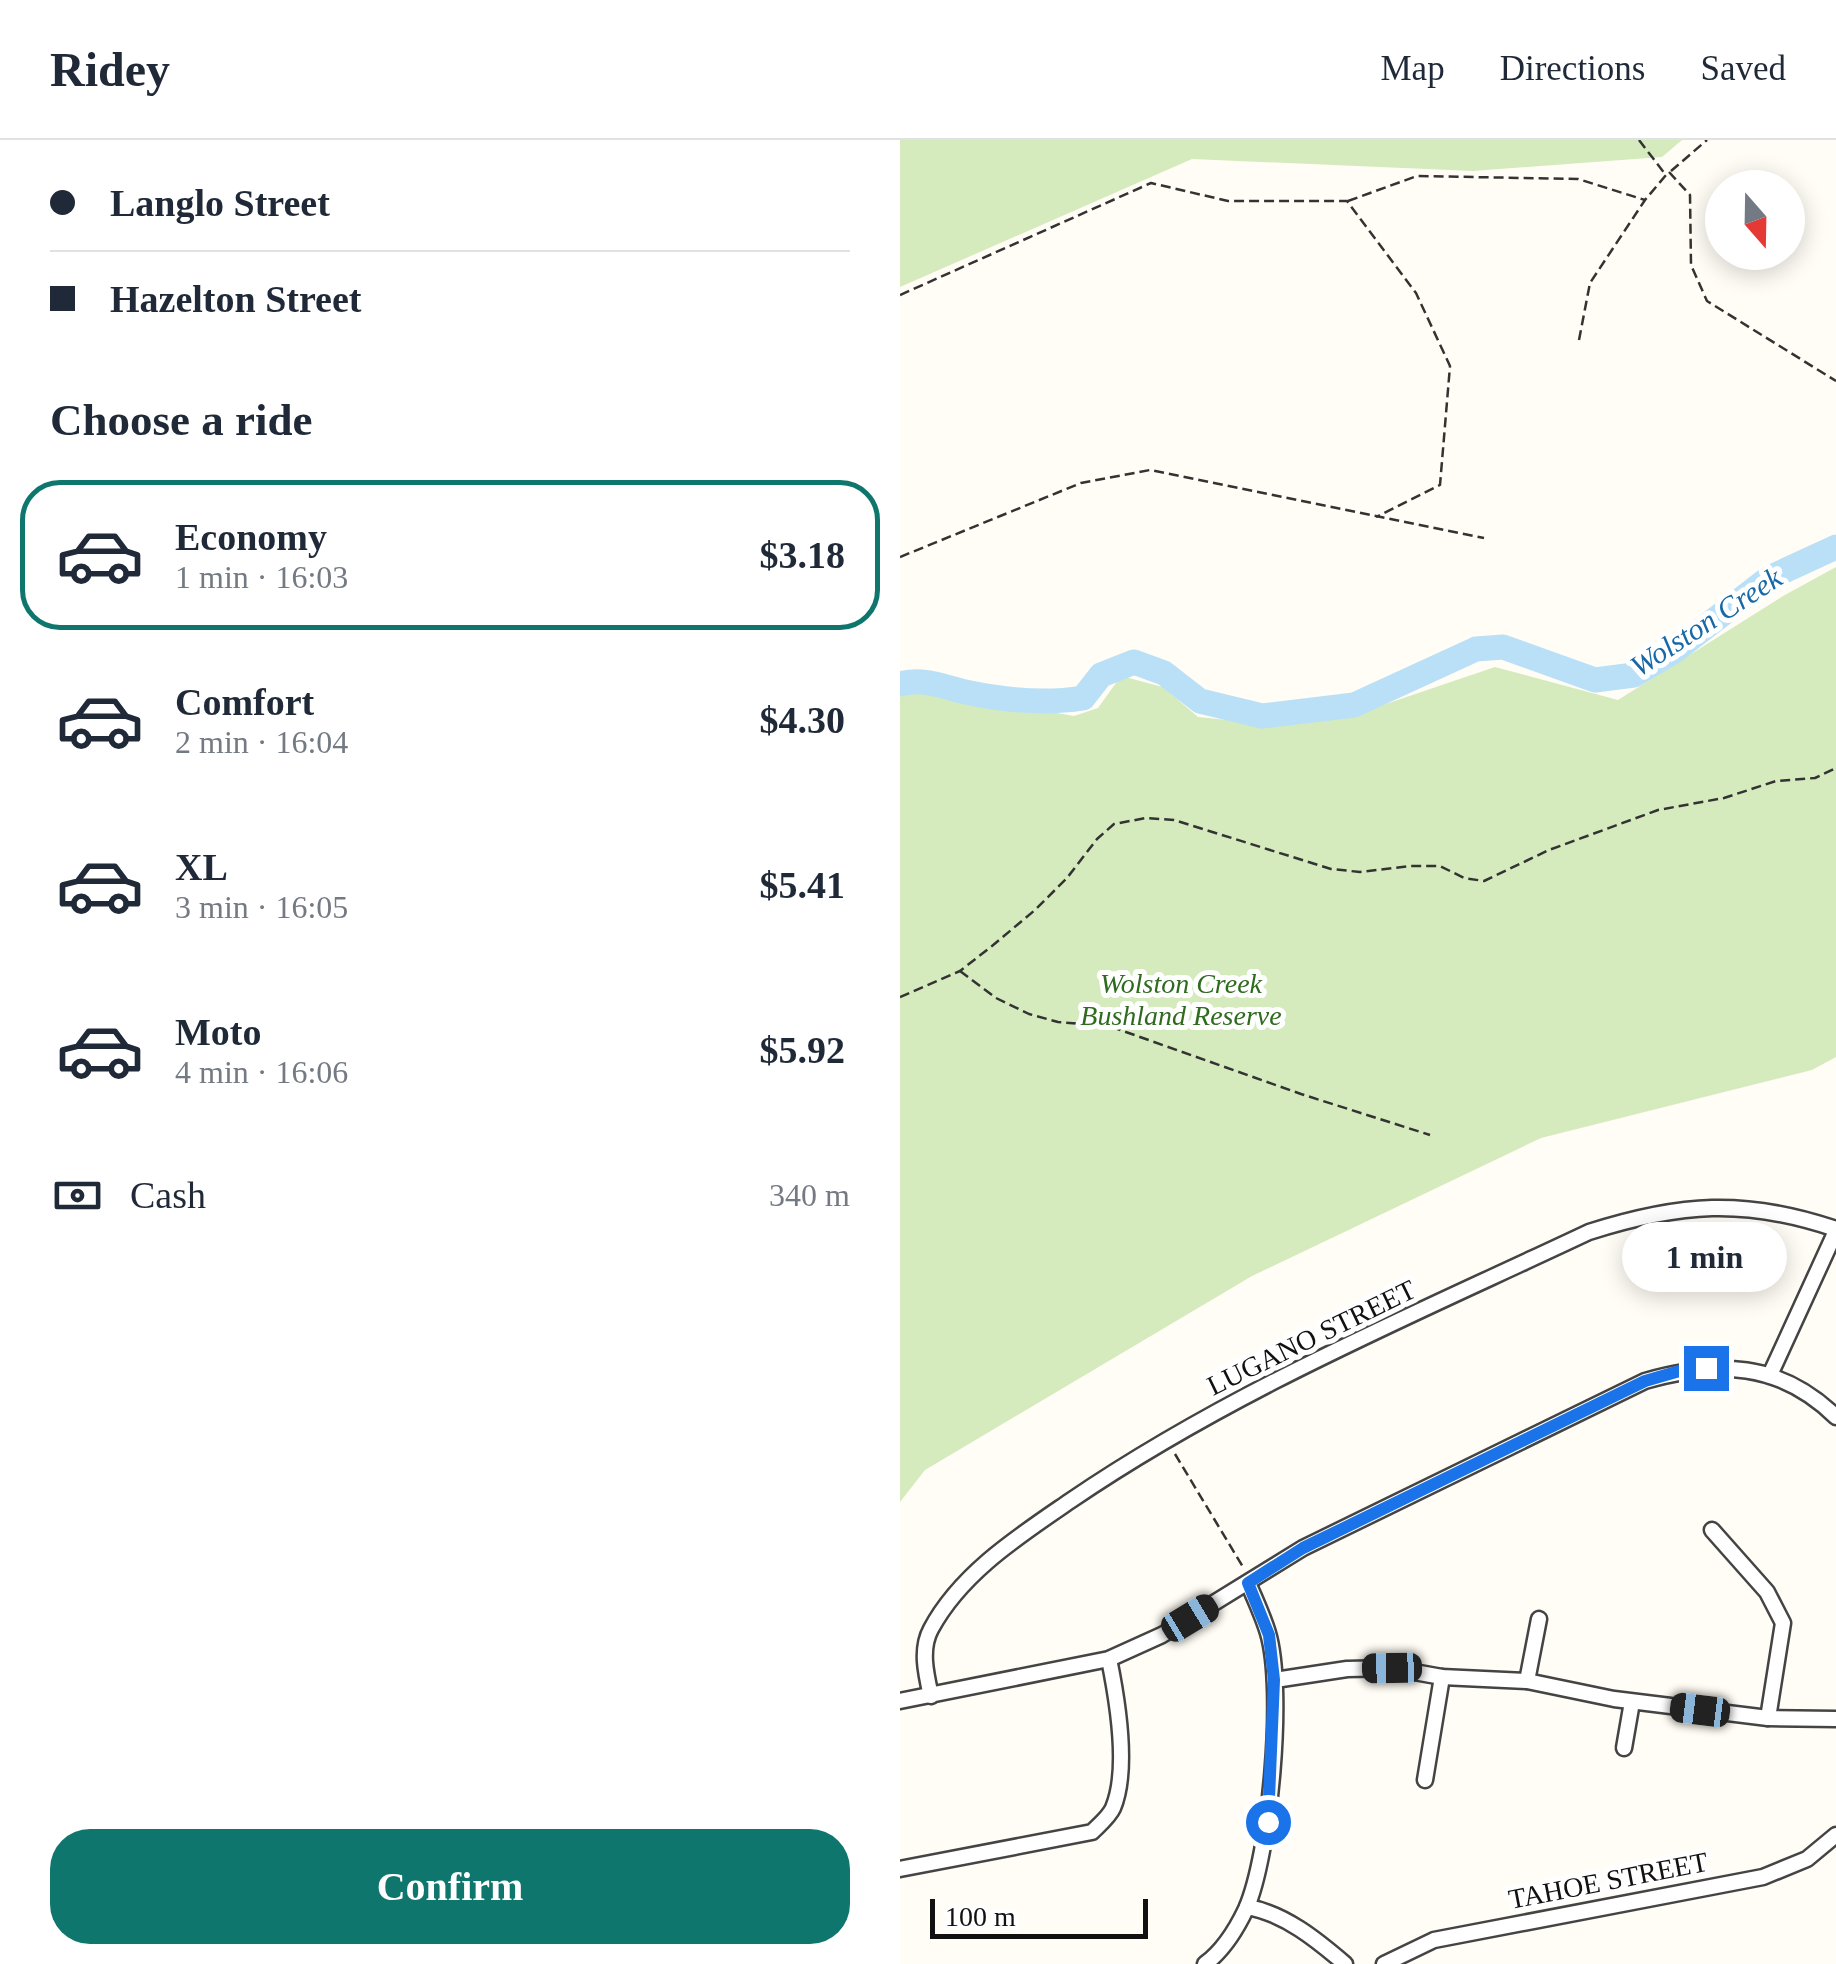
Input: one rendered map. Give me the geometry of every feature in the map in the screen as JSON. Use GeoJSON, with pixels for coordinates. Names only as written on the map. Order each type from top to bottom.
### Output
{"type":"FeatureCollection","features":[{"type":"Feature","properties":{"kind":"street","name":"LUGANO STREET"},"geometry":{"type":"LineString","coordinates":[[931,1696],[924,1667],[929,1632],[960,1588],[1014,1539],[1132,1459],[1263,1384],[1589,1232],[1643,1215],[1705,1208],[1760,1208],[1836,1230]]}},
{"type":"Feature","properties":{"kind":"street"},"geometry":{"type":"LineString","coordinates":[[1770,1375],[1836,1230]]}},
{"type":"Feature","properties":{"kind":"street"},"geometry":{"type":"LineString","coordinates":[[900,1701],[1108,1659],[1162,1635],[1303,1548],[1645,1381],[1683,1370],[1729,1367],[1770,1375],[1819,1400],[1836,1417]]}},
{"type":"Feature","properties":{"kind":"street"},"geometry":{"type":"LineString","coordinates":[[1712,1530],[1767,1592],[1783,1623],[1768,1718]]}},
{"type":"Feature","properties":{"kind":"street"},"geometry":{"type":"LineString","coordinates":[[1206,1964],[1221,1952],[1247,1906],[1268,1822],[1274,1680],[1269,1635],[1248,1583]]}},
{"type":"Feature","properties":{"kind":"street"},"geometry":{"type":"LineString","coordinates":[[1527,1681],[1538,1619]]}},
{"type":"Feature","properties":{"kind":"street"},"geometry":{"type":"LineString","coordinates":[[900,1869],[1092,1832],[1113,1808],[1122,1753],[1116,1690],[1108,1659]]}},
{"type":"Feature","properties":{"kind":"street"},"geometry":{"type":"LineString","coordinates":[[1274,1680],[1347,1668],[1392,1668],[1442,1677],[1527,1681],[1632,1702],[1768,1718],[1836,1718]]}},
{"type":"Feature","properties":{"kind":"street"},"geometry":{"type":"LineString","coordinates":[[1425,1780],[1442,1677]]}},
{"type":"Feature","properties":{"kind":"street"},"geometry":{"type":"LineString","coordinates":[[1624,1748],[1632,1702]]}},
{"type":"Feature","properties":{"kind":"street","name":"TAHOE STREET"},"geometry":{"type":"LineString","coordinates":[[1384,1964],[1434,1940],[1763,1877],[1807,1859],[1836,1836]]}},
{"type":"Feature","properties":{"kind":"street"},"geometry":{"type":"LineString","coordinates":[[1247,1906],[1311,1936],[1344,1964]]}},
{"type":"Feature","properties":{"kind":"path"},"geometry":{"type":"LineString","coordinates":[[1639,140],[1690,195],[1691,265],[1707,300],[1836,382]]}},
{"type":"Feature","properties":{"kind":"path"},"geometry":{"type":"LineString","coordinates":[[1580,340],[1590,284],[1644,200],[1708,140]]}},
{"type":"Feature","properties":{"kind":"path"},"geometry":{"type":"LineString","coordinates":[[900,295],[1151,184],[1228,200],[1347,201],[1418,176],[1578,180],[1644,200]]}},
{"type":"Feature","properties":{"kind":"path"},"geometry":{"type":"LineString","coordinates":[[1347,201],[1416,293],[1450,366],[1440,485],[1376,517]]}},
{"type":"Feature","properties":{"kind":"path"},"geometry":{"type":"LineString","coordinates":[[900,556],[1081,483],[1150,470],[1484,538]]}},
{"type":"Feature","properties":{"kind":"path"},"geometry":{"type":"LineString","coordinates":[[900,997],[960,971],[1035,910],[1067,878],[1097,838],[1114,824],[1146,818],[1174,820],[1331,870],[1360,872],[1440,866],[1464,878],[1484,881],[1549,850],[1658,810],[1724,798],[1776,780],[1815,778],[1836,768]]}},
{"type":"Feature","properties":{"kind":"path"},"geometry":{"type":"LineString","coordinates":[[960,971],[996,998],[1030,1014],[1058,1022],[1109,1026],[1430,1135]]}},
{"type":"Feature","properties":{"kind":"path"},"geometry":{"type":"LineString","coordinates":[[1174,1435],[1178,1448],[1175,1454],[1214,1515],[1248,1583]]}},
{"type":"Feature","properties":{"kind":"green space"},"geometry":{"type":"Polygon","coordinates":[[[900,140],[1682,140],[1662,157],[1473,171],[1192,159],[900,287],[900,140]]]}},
{"type":"Feature","properties":{"kind":"green space","name":"Wolston Creek Bushland Reserve"},"geometry":{"type":"Polygon","coordinates":[[[1836,567],[1836,1057],[1812,1070],[1541,1138],[1252,1276],[925,1470],[900,1502],[900,692],[917,688],[1074,716],[1098,708],[1121,676],[1163,687],[1198,717],[1257,723],[1368,710],[1495,667],[1618,700],[1836,567]]]}},
{"type":"Feature","properties":{"kind":"waterway","name":"Wolston Creek"},"geometry":{"type":"LineString","coordinates":[[900,684],[927,682],[1013,700],[1069,700],[1083,698],[1101,675],[1134,662],[1164,673],[1200,701],[1262,716],[1354,705],[1476,649],[1503,647],[1595,680],[1634,675],[1673,652],[1769,578],[1836,547]]}},
{"type":"Feature","properties":{"kind":"route"},"geometry":{"type":"LineString","coordinates":[[1268,1822],[1274,1680],[1269,1635],[1248,1583],[1303,1548],[1645,1381],[1706,1368]]}}]}
